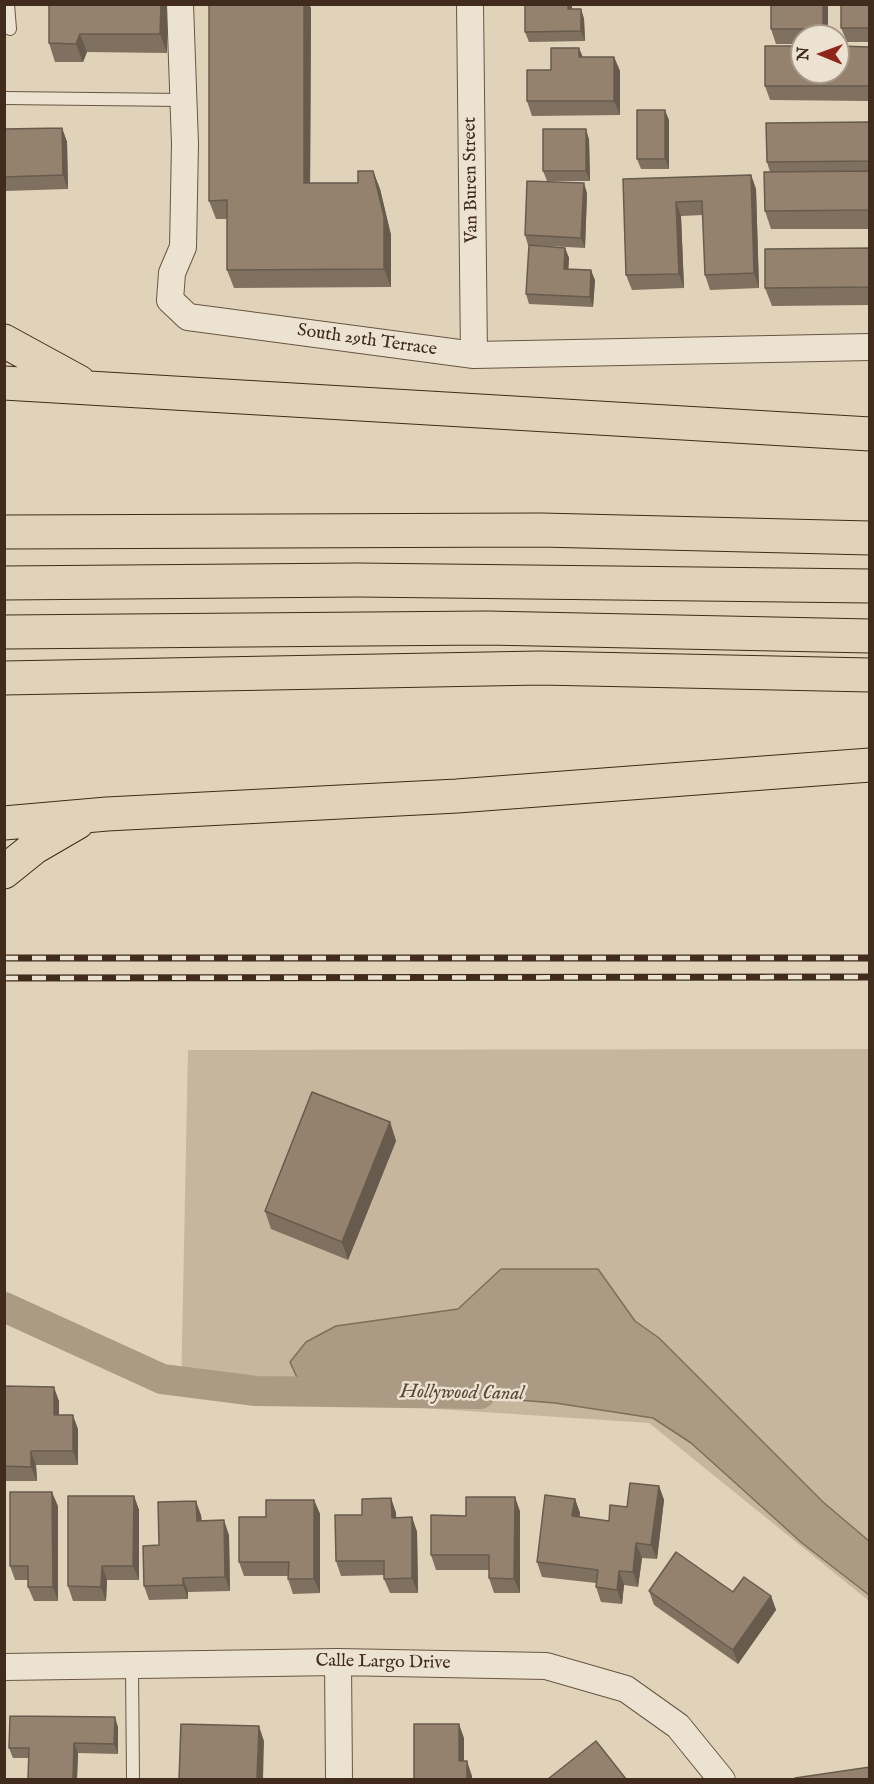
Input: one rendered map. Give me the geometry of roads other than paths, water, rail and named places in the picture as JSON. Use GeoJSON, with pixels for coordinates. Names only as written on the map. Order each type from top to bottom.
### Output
{"type":"FeatureCollection","features":[{"type":"Feature","properties":{"kind":"highway"},"geometry":{"type":"LineString","coordinates":[[4,341],[92,388]]}},
{"type":"Feature","properties":{"kind":"highway"},"geometry":{"type":"LineString","coordinates":[[4,383],[870,434]]}},
{"type":"Feature","properties":{"kind":"highway"},"geometry":{"type":"LineString","coordinates":[[17,532],[541,530],[870,538]]}},
{"type":"Feature","properties":{"kind":"highway"},"geometry":{"type":"LineString","coordinates":[[4,583],[358,580],[870,586]]}},
{"type":"Feature","properties":{"kind":"highway"},"geometry":{"type":"LineString","coordinates":[[4,632],[487,628],[870,636]]}},
{"type":"Feature","properties":{"kind":"highway"},"geometry":{"type":"LineString","coordinates":[[4,678],[540,668],[870,675]]}},
{"type":"Feature","properties":{"kind":"highway"},"geometry":{"type":"LineString","coordinates":[[4,823],[87,816],[457,796],[870,765]]}},
{"type":"Feature","properties":{"kind":"highway"},"geometry":{"type":"LineString","coordinates":[[4,872],[35,846],[87,816]]}},
{"type":"Feature","properties":{"kind":"street","name":"South 29th Terrace"},"geometry":{"type":"LineString","coordinates":[[180,4],[183,100],[183,248],[172,273],[170,300],[188,317],[474,355],[870,347]]}},
{"type":"Feature","properties":{"kind":"street","name":"Van Buren Street"},"geometry":{"type":"LineString","coordinates":[[470,4],[474,355]]}},
{"type":"Feature","properties":{"kind":"street","name":"Calle Largo Drive"},"geometry":{"type":"LineString","coordinates":[[4,1667],[338,1662],[546,1666],[626,1689],[678,1726],[722,1779]]}},
{"type":"Feature","properties":{"kind":"street"},"geometry":{"type":"LineString","coordinates":[[338,1662],[339,1779]]}},
{"type":"Feature","properties":{"kind":"lane"},"geometry":{"type":"LineString","coordinates":[[8,4],[10,29]]}},
{"type":"Feature","properties":{"kind":"lane"},"geometry":{"type":"LineString","coordinates":[[4,99],[183,100]]}},
{"type":"Feature","properties":{"kind":"lane"},"geometry":{"type":"LineString","coordinates":[[132,1665],[133,1779]]}},
{"type":"Feature","properties":{"kind":"water"},"geometry":{"type":"Polygon","coordinates":[[[501,1269],[598,1269],[635,1321],[659,1338],[823,1502],[869,1541],[869,1595],[802,1543],[691,1443],[653,1418],[555,1403],[299,1382],[290,1362],[306,1342],[336,1326],[458,1309],[501,1269]]]}},
{"type":"Feature","properties":{"kind":"waterway","name":"Hollywood Canal"},"geometry":{"type":"LineString","coordinates":[[4,1307],[162,1379],[256,1391],[480,1394]]}},
{"type":"Feature","properties":{"kind":"railway"},"geometry":{"type":"LineString","coordinates":[[4,958],[870,958]]}},
{"type":"Feature","properties":{"kind":"railway"},"geometry":{"type":"LineString","coordinates":[[4,978],[870,977]]}}]}
